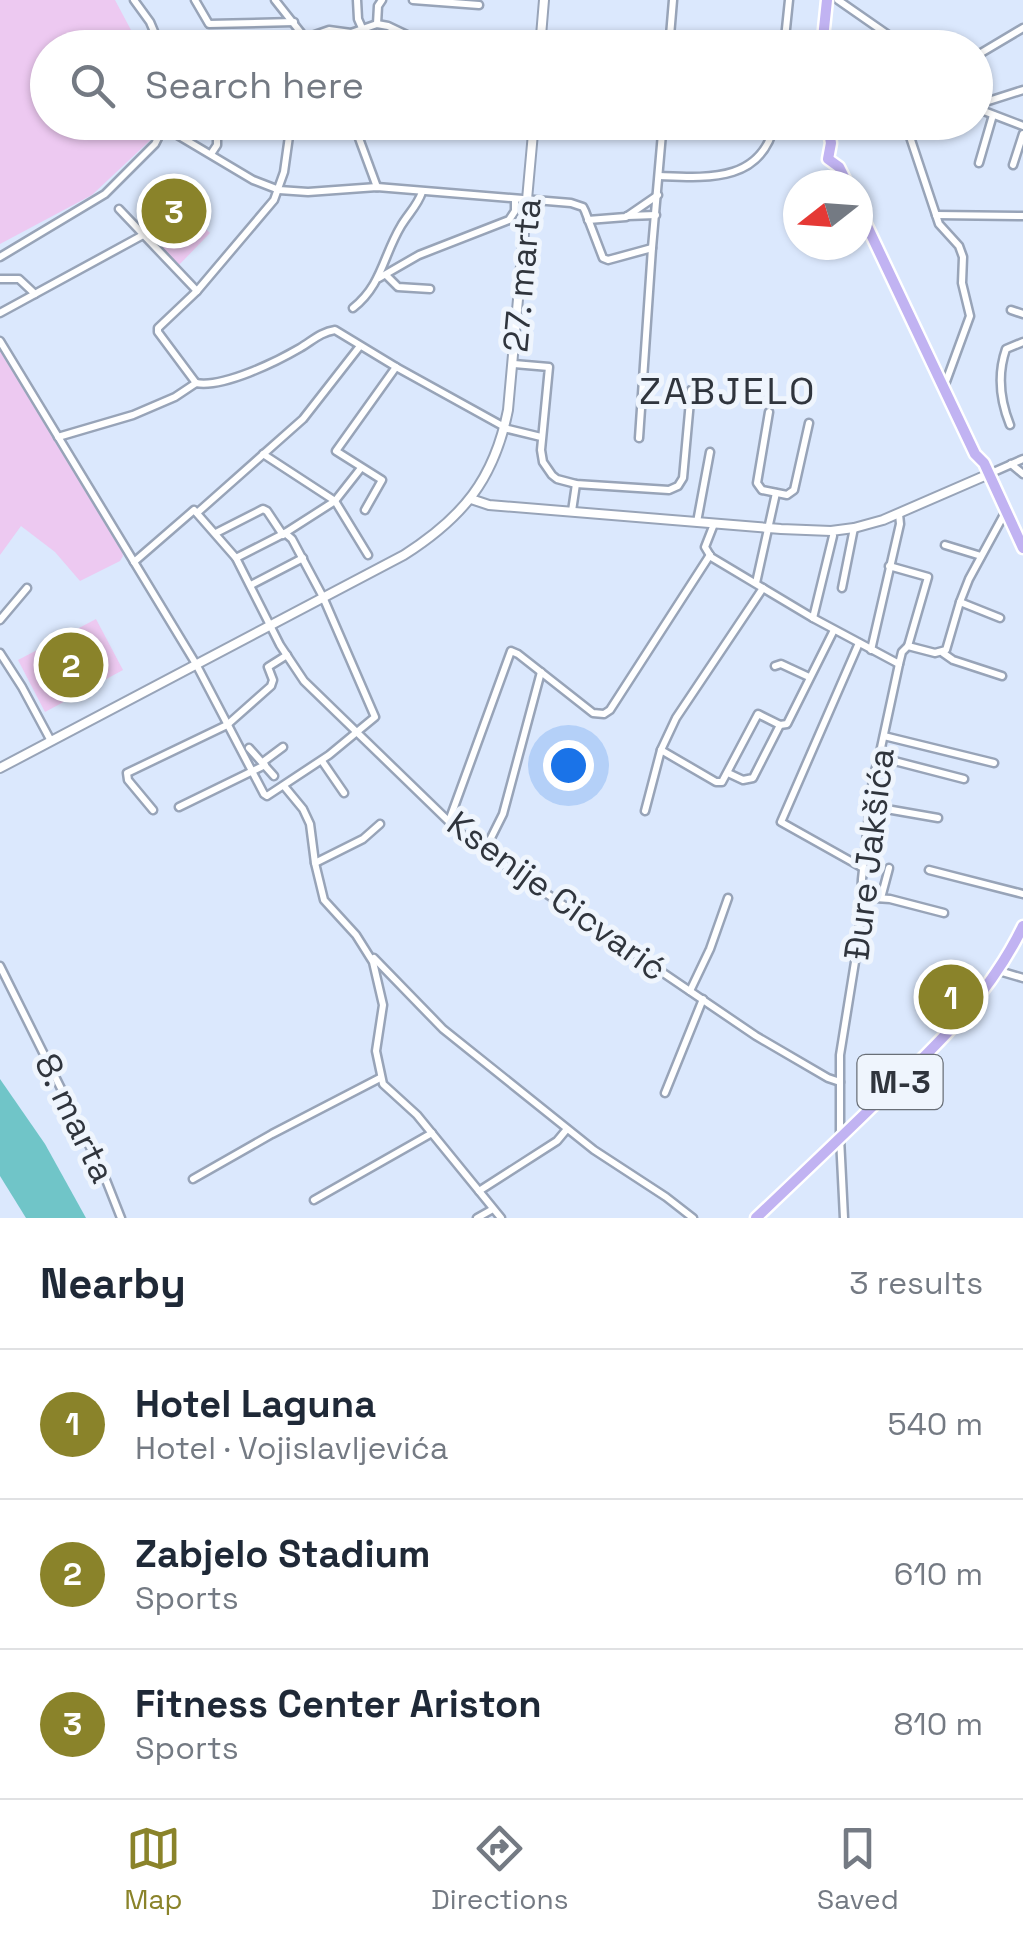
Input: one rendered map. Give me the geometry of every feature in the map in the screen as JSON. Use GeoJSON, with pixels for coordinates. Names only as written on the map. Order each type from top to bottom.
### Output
{"type":"FeatureCollection","features":[{"type":"Feature","properties":{"kind":"main road"},"geometry":{"type":"LineString","coordinates":[[824,30],[827,0]]}},
{"type":"Feature","properties":{"kind":"main road"},"geometry":{"type":"LineString","coordinates":[[830,140],[828,159],[840,170]]}},
{"type":"Feature","properties":{"kind":"main road"},"geometry":{"type":"LineString","coordinates":[[873,239],[1023,548]]}},
{"type":"Feature","properties":{"kind":"main road","name":"M-3"},"geometry":{"type":"LineString","coordinates":[[756,1218],[958,1023],[998,970],[1023,926]]}},
{"type":"Feature","properties":{"kind":"street"},"geometry":{"type":"LineString","coordinates":[[134,0],[153,30]]}},
{"type":"Feature","properties":{"kind":"street"},"geometry":{"type":"LineString","coordinates":[[194,0],[209,24],[294,22]]}},
{"type":"Feature","properties":{"kind":"street"},"geometry":{"type":"LineString","coordinates":[[276,0],[300,30]]}},
{"type":"Feature","properties":{"kind":"street"},"geometry":{"type":"LineString","coordinates":[[357,0],[362,28]]}},
{"type":"Feature","properties":{"kind":"street"},"geometry":{"type":"LineString","coordinates":[[377,24],[382,0]]}},
{"type":"Feature","properties":{"kind":"street"},"geometry":{"type":"LineString","coordinates":[[413,0],[479,5]]}},
{"type":"Feature","properties":{"kind":"street"},"geometry":{"type":"LineString","coordinates":[[542,30],[544,0]]}},
{"type":"Feature","properties":{"kind":"street"},"geometry":{"type":"LineString","coordinates":[[670,30],[673,0]]}},
{"type":"Feature","properties":{"kind":"street"},"geometry":{"type":"LineString","coordinates":[[786,30],[789,0]]}},
{"type":"Feature","properties":{"kind":"street"},"geometry":{"type":"LineString","coordinates":[[838,0],[881,30]]}},
{"type":"Feature","properties":{"kind":"street"},"geometry":{"type":"LineString","coordinates":[[356,30],[377,24],[396,30]]}},
{"type":"Feature","properties":{"kind":"street"},"geometry":{"type":"LineString","coordinates":[[993,46],[1023,28]]}},
{"type":"Feature","properties":{"kind":"street"},"geometry":{"type":"LineString","coordinates":[[993,101],[1023,90]]}},
{"type":"Feature","properties":{"kind":"street"},"geometry":{"type":"LineString","coordinates":[[993,118],[994,115],[1023,130],[1013,165]]}},
{"type":"Feature","properties":{"kind":"street"},"geometry":{"type":"LineString","coordinates":[[0,256],[105,194],[157,140]]}},
{"type":"Feature","properties":{"kind":"street"},"geometry":{"type":"LineString","coordinates":[[189,140],[254,180],[279,190],[377,187],[578,205],[585,211],[603,258],[652,248]]}},
{"type":"Feature","properties":{"kind":"street"},"geometry":{"type":"LineString","coordinates":[[212,154],[217,140]]}},
{"type":"Feature","properties":{"kind":"street"},"geometry":{"type":"LineString","coordinates":[[196,384],[158,329],[260,219],[279,190],[288,140]]}},
{"type":"Feature","properties":{"kind":"street"},"geometry":{"type":"LineString","coordinates":[[360,140],[377,187]]}},
{"type":"Feature","properties":{"kind":"street","name":"27. marta"},"geometry":{"type":"LineString","coordinates":[[473,496],[495,455],[504,426],[514,364],[533,140]]}},
{"type":"Feature","properties":{"kind":"street"},"geometry":{"type":"LineString","coordinates":[[639,438],[662,140]]}},
{"type":"Feature","properties":{"kind":"street"},"geometry":{"type":"LineString","coordinates":[[659,176],[712,177],[740,170],[762,154],[769,140]]}},
{"type":"Feature","properties":{"kind":"street"},"geometry":{"type":"LineString","coordinates":[[911,140],[939,224],[963,256],[962,283],[970,316],[944,388]]}},
{"type":"Feature","properties":{"kind":"street"},"geometry":{"type":"LineString","coordinates":[[979,164],[986,140]]}},
{"type":"Feature","properties":{"kind":"street"},"geometry":{"type":"LineString","coordinates":[[382,276],[399,228],[422,192]]}},
{"type":"Feature","properties":{"kind":"street"},"geometry":{"type":"LineString","coordinates":[[626,216],[658,195]]}},
{"type":"Feature","properties":{"kind":"street"},"geometry":{"type":"LineString","coordinates":[[353,308],[382,276],[398,265],[510,220],[515,200]]}},
{"type":"Feature","properties":{"kind":"street"},"geometry":{"type":"LineString","coordinates":[[119,209],[197,291]]}},
{"type":"Feature","properties":{"kind":"street"},"geometry":{"type":"LineString","coordinates":[[588,220],[656,215]]}},
{"type":"Feature","properties":{"kind":"street"},"geometry":{"type":"LineString","coordinates":[[936,216],[1023,216]]}},
{"type":"Feature","properties":{"kind":"street"},"geometry":{"type":"LineString","coordinates":[[0,313],[143,235]]}},
{"type":"Feature","properties":{"kind":"street"},"geometry":{"type":"LineString","coordinates":[[388,255],[398,265]]}},
{"type":"Feature","properties":{"kind":"street"},"geometry":{"type":"LineString","coordinates":[[382,276],[398,287],[430,289]]}},
{"type":"Feature","properties":{"kind":"street"},"geometry":{"type":"LineString","coordinates":[[0,280],[19,278],[35,294]]}},
{"type":"Feature","properties":{"kind":"street"},"geometry":{"type":"LineString","coordinates":[[1012,310],[1023,314]]}},
{"type":"Feature","properties":{"kind":"street"},"geometry":{"type":"LineString","coordinates":[[58,436],[133,415],[175,398],[196,384],[207,385],[248,372],[337,330],[504,426],[542,437]]}},
{"type":"Feature","properties":{"kind":"street"},"geometry":{"type":"LineString","coordinates":[[0,341],[196,664],[266,796],[322,760],[375,716],[323,597],[290,535],[284,534],[264,509],[216,533]]}},
{"type":"Feature","properties":{"kind":"street"},"geometry":{"type":"LineString","coordinates":[[1010,425],[1002,398],[1000,368],[1006,349],[1023,342]]}},
{"type":"Feature","properties":{"kind":"street"},"geometry":{"type":"LineString","coordinates":[[134,562],[307,414],[360,346]]}},
{"type":"Feature","properties":{"kind":"street"},"geometry":{"type":"LineString","coordinates":[[514,364],[549,367],[542,462],[558,479],[576,484],[669,490],[678,486],[683,478],[691,390]]}},
{"type":"Feature","properties":{"kind":"street"},"geometry":{"type":"LineString","coordinates":[[365,510],[382,480],[336,451],[396,367]]}},
{"type":"Feature","properties":{"kind":"street"},"geometry":{"type":"LineString","coordinates":[[770,412],[760,490],[786,495],[794,490],[809,423]]}},
{"type":"Feature","properties":{"kind":"street"},"geometry":{"type":"LineString","coordinates":[[697,522],[710,452]]}},
{"type":"Feature","properties":{"kind":"street"},"geometry":{"type":"LineString","coordinates":[[263,454],[335,501],[368,555]]}},
{"type":"Feature","properties":{"kind":"street"},"geometry":{"type":"LineString","coordinates":[[0,768],[420,545],[458,514],[473,496],[481,503],[812,531],[854,528],[899,514],[1023,459]]}},
{"type":"Feature","properties":{"kind":"street"},"geometry":{"type":"LineString","coordinates":[[1011,464],[1023,474]]}},
{"type":"Feature","properties":{"kind":"street"},"geometry":{"type":"LineString","coordinates":[[236,558],[284,534],[335,501],[361,468]]}},
{"type":"Feature","properties":{"kind":"street"},"geometry":{"type":"LineString","coordinates":[[572,510],[576,484]]}},
{"type":"Feature","properties":{"kind":"street"},"geometry":{"type":"LineString","coordinates":[[645,810],[661,750],[683,706],[759,586],[776,494]]}},
{"type":"Feature","properties":{"kind":"street"},"geometry":{"type":"LineString","coordinates":[[196,511],[236,558],[251,585],[303,558]]}},
{"type":"Feature","properties":{"kind":"street"},"geometry":{"type":"LineString","coordinates":[[943,653],[960,602],[1002,514],[1007,511]]}},
{"type":"Feature","properties":{"kind":"street"},"geometry":{"type":"LineString","coordinates":[[871,650],[899,514]]}},
{"type":"Feature","properties":{"kind":"street"},"geometry":{"type":"LineString","coordinates":[[714,524],[705,547],[710,555],[813,618],[899,664]]}},
{"type":"Feature","properties":{"kind":"street"},"geometry":{"type":"LineString","coordinates":[[842,588],[854,528]]}},
{"type":"Feature","properties":{"kind":"street"},"geometry":{"type":"LineString","coordinates":[[813,618],[832,536]]}},
{"type":"Feature","properties":{"kind":"street"},"geometry":{"type":"LineString","coordinates":[[945,545],[981,556]]}},
{"type":"Feature","properties":{"kind":"street"},"geometry":{"type":"LineString","coordinates":[[448,821],[512,650],[594,713],[602,715],[710,555]]}},
{"type":"Feature","properties":{"kind":"street","name":"Đure Jakšića"},"geometry":{"type":"LineString","coordinates":[[844,1218],[840,1055],[859,937],[869,806],[902,652],[908,646],[928,577],[889,566]]}},
{"type":"Feature","properties":{"kind":"street","name":"Ksenije Cicvarić"},"geometry":{"type":"LineString","coordinates":[[251,585],[270,626],[304,680],[484,852],[770,1044],[840,1082]]}},
{"type":"Feature","properties":{"kind":"street"},"geometry":{"type":"LineString","coordinates":[[0,620],[27,588]]}},
{"type":"Feature","properties":{"kind":"street"},"geometry":{"type":"LineString","coordinates":[[960,602],[1000,618]]}},
{"type":"Feature","properties":{"kind":"street"},"geometry":{"type":"LineString","coordinates":[[661,750],[722,782],[758,714],[780,726],[787,724],[834,630]]}},
{"type":"Feature","properties":{"kind":"street"},"geometry":{"type":"LineString","coordinates":[[859,643],[781,822],[864,868]]}},
{"type":"Feature","properties":{"kind":"street"},"geometry":{"type":"LineString","coordinates":[[908,646],[943,653],[1002,676]]}},
{"type":"Feature","properties":{"kind":"street"},"geometry":{"type":"LineString","coordinates":[[0,653],[51,741]]}},
{"type":"Feature","properties":{"kind":"street"},"geometry":{"type":"LineString","coordinates":[[153,810],[128,780],[127,773],[226,725],[271,686],[268,667],[287,655]]}},
{"type":"Feature","properties":{"kind":"street"},"geometry":{"type":"LineString","coordinates":[[775,666],[781,664],[809,677]]}},
{"type":"Feature","properties":{"kind":"street"},"geometry":{"type":"LineString","coordinates":[[484,852],[500,822],[541,672]]}},
{"type":"Feature","properties":{"kind":"street"},"geometry":{"type":"LineString","coordinates":[[728,773],[743,780],[753,778],[780,726]]}},
{"type":"Feature","properties":{"kind":"street"},"geometry":{"type":"LineString","coordinates":[[884,736],[994,763]]}},
{"type":"Feature","properties":{"kind":"street"},"geometry":{"type":"LineString","coordinates":[[178,808],[252,772],[283,747]]}},
{"type":"Feature","properties":{"kind":"street"},"geometry":{"type":"LineString","coordinates":[[249,748],[274,776]]}},
{"type":"Feature","properties":{"kind":"street"},"geometry":{"type":"LineString","coordinates":[[880,757],[964,779]]}},
{"type":"Feature","properties":{"kind":"street"},"geometry":{"type":"LineString","coordinates":[[322,760],[344,793]]}},
{"type":"Feature","properties":{"kind":"street"},"geometry":{"type":"LineString","coordinates":[[284,786],[312,830],[324,900],[366,950],[442,1029],[594,1150],[694,1218]]}},
{"type":"Feature","properties":{"kind":"street"},"geometry":{"type":"LineString","coordinates":[[869,806],[938,818]]}},
{"type":"Feature","properties":{"kind":"street"},"geometry":{"type":"LineString","coordinates":[[315,864],[363,840],[380,824]]}},
{"type":"Feature","properties":{"kind":"street"},"geometry":{"type":"LineString","coordinates":[[882,898],[888,868]]}},
{"type":"Feature","properties":{"kind":"street"},"geometry":{"type":"LineString","coordinates":[[929,870],[1023,894]]}},
{"type":"Feature","properties":{"kind":"street"},"geometry":{"type":"LineString","coordinates":[[861,897],[908,903],[944,913]]}},
{"type":"Feature","properties":{"kind":"street"},"geometry":{"type":"LineString","coordinates":[[690,991],[728,898]]}},
{"type":"Feature","properties":{"kind":"street"},"geometry":{"type":"LineString","coordinates":[[366,950],[379,981],[383,1005],[376,1051],[380,1078],[432,1132],[501,1218]]}},
{"type":"Feature","properties":{"kind":"street","name":"8. marta"},"geometry":{"type":"LineString","coordinates":[[0,966],[96,1158],[121,1218]]}},
{"type":"Feature","properties":{"kind":"street"},"geometry":{"type":"LineString","coordinates":[[998,970],[1023,978]]}},
{"type":"Feature","properties":{"kind":"street"},"geometry":{"type":"LineString","coordinates":[[665,1094],[703,999]]}},
{"type":"Feature","properties":{"kind":"street"},"geometry":{"type":"LineString","coordinates":[[193,1180],[380,1078]]}},
{"type":"Feature","properties":{"kind":"street"},"geometry":{"type":"LineString","coordinates":[[479,1191],[568,1129]]}},
{"type":"Feature","properties":{"kind":"street"},"geometry":{"type":"LineString","coordinates":[[314,1200],[432,1132]]}},
{"type":"Feature","properties":{"kind":"street"},"geometry":{"type":"LineString","coordinates":[[477,1218],[494,1209]]}},
{"type":"Feature","properties":{"kind":"shaded area"},"geometry":{"type":"Polygon","coordinates":[[[0,0],[115,0],[131,30],[30,30],[30,140],[150,140],[92,195],[0,244],[0,0]]]}},
{"type":"Feature","properties":{"kind":"shaded area"},"geometry":{"type":"Polygon","coordinates":[[[189,213],[210,233],[178,266],[158,246],[189,213]]]}},
{"type":"Feature","properties":{"kind":"shaded area"},"geometry":{"type":"Polygon","coordinates":[[[0,351],[122,552],[120,561],[80,581],[55,552],[21,526],[0,555],[0,351]]]}},
{"type":"Feature","properties":{"kind":"shaded area"},"geometry":{"type":"Polygon","coordinates":[[[96,619],[123,670],[45,712],[18,660],[96,619]]]}},
{"type":"Feature","properties":{"kind":"shaded area"},"geometry":{"type":"Polygon","coordinates":[[[0,1079],[45,1144],[86,1218],[26,1218],[0,1176],[0,1079]]]}},
{"type":"Feature","properties":{"kind":"place","name":"Fitness Center Ariston"},"geometry":{"type":"Point","coordinates":[174,211]}},
{"type":"Feature","properties":{"kind":"place","name":"Zabjelo Stadium"},"geometry":{"type":"Point","coordinates":[71,665]}},
{"type":"Feature","properties":{"kind":"place","name":"Hotel Laguna"},"geometry":{"type":"Point","coordinates":[951,997]}},
{"type":"Feature","properties":{"kind":"district","name":"ZABJELO"},"geometry":{"type":"Point","coordinates":[728,391]}}]}
